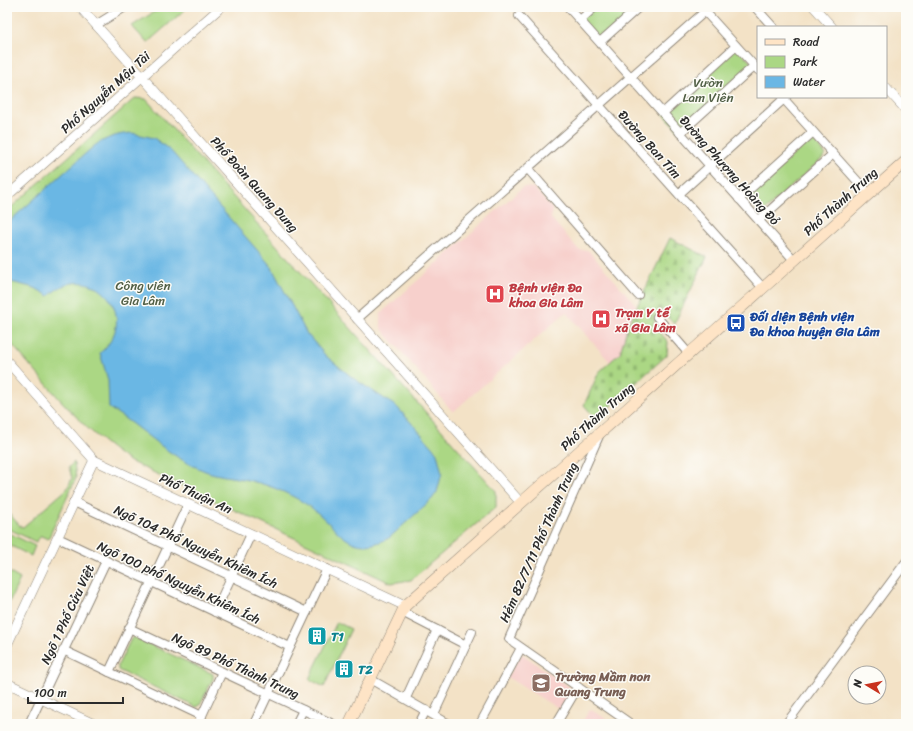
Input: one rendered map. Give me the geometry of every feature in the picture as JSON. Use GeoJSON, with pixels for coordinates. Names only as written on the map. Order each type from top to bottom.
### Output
{"type":"FeatureCollection","features":[{"type":"Feature","properties":{"kind":"main road","name":"Phố Thành Trung"},"geometry":{"type":"LineString","coordinates":[[349,724],[403,609],[906,161]]}},
{"type":"Feature","properties":{"kind":"street","name":"Phố Đoàn Quang Dung"},"geometry":{"type":"LineString","coordinates":[[80,7],[521,503]]}},
{"type":"Feature","properties":{"kind":"street"},"geometry":{"type":"LineString","coordinates":[[96,24],[125,7]]}},
{"type":"Feature","properties":{"kind":"street","name":"Đường Phượng Hoàng Đỏ"},"geometry":{"type":"LineString","coordinates":[[568,7],[794,260]]}},
{"type":"Feature","properties":{"kind":"street"},"geometry":{"type":"LineString","coordinates":[[580,20],[594,7]]}},
{"type":"Feature","properties":{"kind":"street"},"geometry":{"type":"LineString","coordinates":[[600,42],[639,7]]}},
{"type":"Feature","properties":{"kind":"street"},"geometry":{"type":"LineString","coordinates":[[755,7],[771,26]]}},
{"type":"Feature","properties":{"kind":"street"},"geometry":{"type":"LineString","coordinates":[[814,7],[831,26]]}},
{"type":"Feature","properties":{"kind":"street","name":"Phố Nguyễn Mậu Tài"},"geometry":{"type":"LineString","coordinates":[[7,196],[142,77],[217,8]]}},
{"type":"Feature","properties":{"kind":"street"},"geometry":{"type":"LineString","coordinates":[[358,319],[528,169],[706,8],[736,46],[756,68],[680,132]]}},
{"type":"Feature","properties":{"kind":"street","name":"Đường Ban Tím"},"geometry":{"type":"LineString","coordinates":[[519,16],[763,288]]}},
{"type":"Feature","properties":{"kind":"street"},"geometry":{"type":"LineString","coordinates":[[663,113],[736,46]]}},
{"type":"Feature","properties":{"kind":"street"},"geometry":{"type":"LineString","coordinates":[[887,89],[906,110]]}},
{"type":"Feature","properties":{"kind":"street"},"geometry":{"type":"LineString","coordinates":[[679,194],[784,98],[869,194]]}},
{"type":"Feature","properties":{"kind":"street"},"geometry":{"type":"LineString","coordinates":[[740,199],[813,132]]}},
{"type":"Feature","properties":{"kind":"street"},"geometry":{"type":"LineString","coordinates":[[759,220],[833,154]]}},
{"type":"Feature","properties":{"kind":"street"},"geometry":{"type":"LineString","coordinates":[[528,169],[638,295]]}},
{"type":"Feature","properties":{"kind":"street"},"geometry":{"type":"LineString","coordinates":[[657,317],[689,354]]}},
{"type":"Feature","properties":{"kind":"street","name":"Phố Thuận An"},"geometry":{"type":"LineString","coordinates":[[7,361],[94,460],[326,569],[403,609]]}},
{"type":"Feature","properties":{"kind":"street","name":"Hẻm 82/7/11 Phố Thành Trung"},"geometry":{"type":"LineString","coordinates":[[521,648],[509,639],[600,433]]}},
{"type":"Feature","properties":{"kind":"street"},"geometry":{"type":"LineString","coordinates":[[7,645],[94,460]]}},
{"type":"Feature","properties":{"kind":"street","name":"Ngõ 104 Phố Nguyễn Khiêm Ích"},"geometry":{"type":"LineString","coordinates":[[74,502],[307,612]]}},
{"type":"Feature","properties":{"kind":"street"},"geometry":{"type":"LineString","coordinates":[[109,672],[188,504]]}},
{"type":"Feature","properties":{"kind":"street"},"geometry":{"type":"LineString","coordinates":[[215,612],[251,534]]}},
{"type":"Feature","properties":{"kind":"street","name":"Ngõ 100 phố Nguyễn Khiêm Ích"},"geometry":{"type":"LineString","coordinates":[[58,538],[290,647]]}},
{"type":"Feature","properties":{"kind":"street","name":"Ngõ 1 Phố Cửu Việt"},"geometry":{"type":"LineString","coordinates":[[29,724],[106,560]]}},
{"type":"Feature","properties":{"kind":"street"},"geometry":{"type":"LineString","coordinates":[[786,724],[906,562]]}},
{"type":"Feature","properties":{"kind":"street"},"geometry":{"type":"LineString","coordinates":[[254,724],[326,569]]}},
{"type":"Feature","properties":{"kind":"street"},"geometry":{"type":"LineString","coordinates":[[403,609],[436,630],[466,644]]}},
{"type":"Feature","properties":{"kind":"street","name":"Ngõ 89 Phố Thành Trung"},"geometry":{"type":"LineString","coordinates":[[129,628],[333,724]]}},
{"type":"Feature","properties":{"kind":"street"},"geometry":{"type":"LineString","coordinates":[[406,698],[436,630]]}},
{"type":"Feature","properties":{"kind":"street"},"geometry":{"type":"LineString","coordinates":[[434,714],[472,632]]}},
{"type":"Feature","properties":{"kind":"street"},"geometry":{"type":"LineString","coordinates":[[480,724],[521,648],[631,724]]}},
{"type":"Feature","properties":{"kind":"street"},"geometry":{"type":"LineString","coordinates":[[63,650],[202,716]]}},
{"type":"Feature","properties":{"kind":"street"},"geometry":{"type":"LineString","coordinates":[[198,724],[222,672]]}},
{"type":"Feature","properties":{"kind":"street"},"geometry":{"type":"LineString","coordinates":[[370,679],[406,698],[449,724]]}},
{"type":"Feature","properties":{"kind":"street"},"geometry":{"type":"LineString","coordinates":[[7,683],[88,723]]}},
{"type":"Feature","properties":{"kind":"street"},"geometry":{"type":"LineString","coordinates":[[556,724],[578,687]]}},
{"type":"Feature","properties":{"kind":"street"},"geometry":{"type":"LineString","coordinates":[[296,724],[303,710]]}},
{"type":"Feature","properties":{"kind":"street"},"geometry":{"type":"LineString","coordinates":[[419,724],[426,710]]}},
{"type":"Feature","properties":{"kind":"shaded area","name":"Bệnh viện Đa khoa Gia Lâm"},"geometry":{"type":"Polygon","coordinates":[[[523,187],[534,188],[553,210],[551,218],[579,250],[588,250],[637,306],[628,325],[620,353],[610,362],[566,312],[453,412],[381,328],[381,313],[523,187]]]}},
{"type":"Feature","properties":{"kind":"shaded area","name":"Trường Mầm non Quang Trung"},"geometry":{"type":"Polygon","coordinates":[[[522,654],[572,689],[562,711],[507,677],[522,654]]]}},
{"type":"Feature","properties":{"kind":"shaded area"},"geometry":{"type":"Polygon","coordinates":[[[590,709],[615,724],[581,724],[590,709]]]}},
{"type":"Feature","properties":{"kind":"green space"},"geometry":{"type":"Polygon","coordinates":[[[162,7],[188,7],[147,43],[132,26],[162,7]]]}},
{"type":"Feature","properties":{"kind":"green space"},"geometry":{"type":"Polygon","coordinates":[[[595,7],[640,7],[600,42],[580,20],[595,7]]]}},
{"type":"Feature","properties":{"kind":"green space","name":"Vườn Lam Viên"},"geometry":{"type":"Polygon","coordinates":[[[736,46],[754,66],[680,133],[663,113],[736,46]]]}},
{"type":"Feature","properties":{"kind":"green space","name":"Công viên Gia Lâm"},"geometry":{"type":"Polygon","coordinates":[[[135,98],[146,99],[496,491],[496,507],[411,580],[391,583],[129,461],[112,449],[79,420],[7,339],[7,211],[135,98]]]}},
{"type":"Feature","properties":{"kind":"green space"},"geometry":{"type":"Polygon","coordinates":[[[812,138],[826,155],[761,214],[746,198],[812,138]]]}},
{"type":"Feature","properties":{"kind":"green space"},"geometry":{"type":"Polygon","coordinates":[[[670,238],[707,257],[674,324],[660,309],[653,324],[668,342],[667,355],[596,419],[584,405],[599,372],[620,353],[628,325],[670,238]]]}},
{"type":"Feature","properties":{"kind":"green space"},"geometry":{"type":"Polygon","coordinates":[[[74,462],[76,478],[48,539],[41,536],[36,542],[7,528],[7,511],[20,526],[23,527],[67,489],[72,478],[69,467],[74,462]]]}},
{"type":"Feature","properties":{"kind":"green space"},"geometry":{"type":"Polygon","coordinates":[[[7,532],[35,546],[31,556],[7,544],[7,532]]]}},
{"type":"Feature","properties":{"kind":"green space"},"geometry":{"type":"Polygon","coordinates":[[[7,571],[20,579],[7,607],[7,571]]]}},
{"type":"Feature","properties":{"kind":"green space"},"geometry":{"type":"Polygon","coordinates":[[[337,622],[351,629],[324,687],[309,679],[337,622]]]}},
{"type":"Feature","properties":{"kind":"green space"},"geometry":{"type":"Polygon","coordinates":[[[134,637],[213,674],[213,679],[199,706],[196,707],[118,670],[118,665],[131,639],[134,637]]]}},
{"type":"Feature","properties":{"kind":"water","name":"Công viên Gia Lâm"},"geometry":{"type":"Polygon","coordinates":[[[132,133],[154,138],[171,151],[271,266],[307,334],[326,356],[353,378],[397,407],[437,453],[442,473],[437,492],[432,499],[389,538],[367,545],[350,541],[335,530],[313,509],[292,496],[260,483],[217,475],[205,471],[167,450],[109,408],[108,380],[100,353],[112,338],[116,322],[114,307],[106,295],[94,286],[80,283],[64,285],[49,296],[35,288],[7,281],[7,226],[13,218],[94,146],[112,137],[132,133]]]}},
{"type":"Feature","properties":{"kind":"place","name":"Bệnh viện Đa khoa Gia Lâm"},"geometry":{"type":"Point","coordinates":[495,294]}},
{"type":"Feature","properties":{"kind":"place","name":"Trạm Y tế xã Gia Lâm"},"geometry":{"type":"Point","coordinates":[601,319]}},
{"type":"Feature","properties":{"kind":"place","name":"Đối diện Bệnh viện Đa khoa huyện Gia Lâm"},"geometry":{"type":"Point","coordinates":[736,323]}},
{"type":"Feature","properties":{"kind":"place","name":"T1"},"geometry":{"type":"Point","coordinates":[317,636]}},
{"type":"Feature","properties":{"kind":"place","name":"T2"},"geometry":{"type":"Point","coordinates":[344,669]}},
{"type":"Feature","properties":{"kind":"place","name":"Trường Mầm non Quang Trung"},"geometry":{"type":"Point","coordinates":[541,683]}}]}
